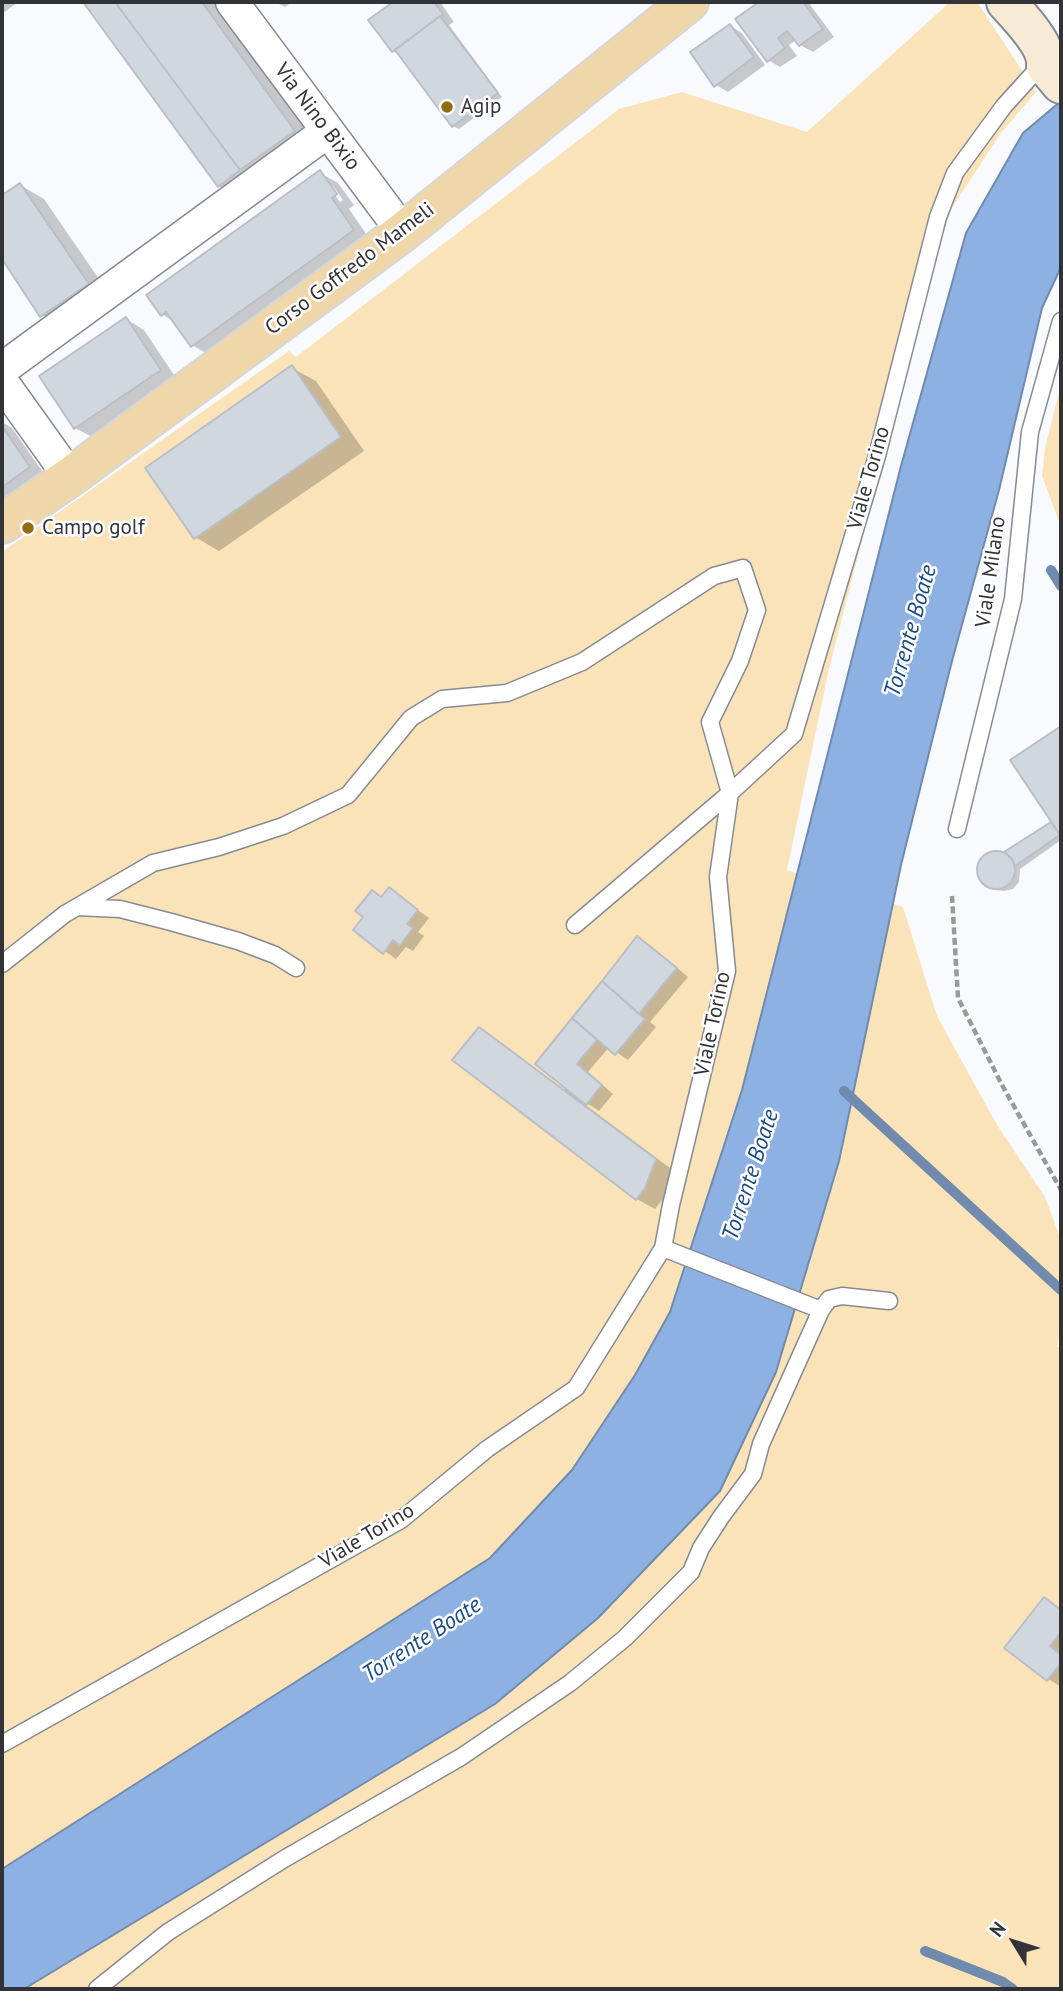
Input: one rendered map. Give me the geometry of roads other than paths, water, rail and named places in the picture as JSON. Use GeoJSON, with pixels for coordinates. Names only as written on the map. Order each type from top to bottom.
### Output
{"type":"FeatureCollection","features":[{"type":"Feature","properties":{"kind":"main road","name":"Corso Goffredo Mameli"},"geometry":{"type":"LineString","coordinates":[[2,524],[403,232],[689,2]]}},
{"type":"Feature","properties":{"kind":"street","name":"Via Nino Bixio"},"geometry":{"type":"LineString","coordinates":[[232,2],[403,232]]}},
{"type":"Feature","properties":{"kind":"street"},"geometry":{"type":"LineString","coordinates":[[1006,2],[1028,26],[1054,63]]}},
{"type":"Feature","properties":{"kind":"street"},"geometry":{"type":"LineString","coordinates":[[2,369],[328,131]]}},
{"type":"Feature","properties":{"kind":"street"},"geometry":{"type":"LineString","coordinates":[[2,382],[70,477]]}},
{"type":"Feature","properties":{"kind":"lane","name":"Viale Torino"},"geometry":{"type":"LineString","coordinates":[[2,1744],[401,1520],[487,1449],[576,1388],[663,1248],[727,971],[718,877],[730,793],[794,734],[877,456],[938,217],[955,173],[1004,106],[1054,63]]}},
{"type":"Feature","properties":{"kind":"lane","name":"Viale Milano"},"geometry":{"type":"LineString","coordinates":[[957,829],[1013,598],[1030,432],[1061,320]]}},
{"type":"Feature","properties":{"kind":"lane"},"geometry":{"type":"LineString","coordinates":[[2,964],[77,907],[153,863],[219,847],[283,826],[348,795],[411,718],[442,699],[507,693],[582,662],[714,576],[743,568],[757,610],[740,661],[710,722],[730,793],[575,925]]}},
{"type":"Feature","properties":{"kind":"lane"},"geometry":{"type":"LineString","coordinates":[[77,907],[120,909],[238,940],[275,955],[296,968]]}},
{"type":"Feature","properties":{"kind":"lane"},"geometry":{"type":"LineString","coordinates":[[663,1248],[821,1310]]}},
{"type":"Feature","properties":{"kind":"lane"},"geometry":{"type":"LineString","coordinates":[[97,1989],[168,1932],[284,1859],[461,1757],[569,1683],[625,1638],[691,1572],[701,1548],[753,1474],[761,1444],[821,1310],[829,1299],[842,1296],[889,1301]]}},
{"type":"Feature","properties":{"kind":"water","name":"Torrente Boate"},"geometry":{"type":"Polygon","coordinates":[[[1061,101],[1061,267],[1042,308],[999,490],[952,661],[901,865],[839,1161],[776,1372],[720,1491],[598,1618],[495,1704],[24,1989],[2,1989],[2,1869],[490,1558],[572,1470],[635,1375],[670,1312],[742,1090],[901,466],[966,233],[1023,133],[1061,101]]]}},
{"type":"Feature","properties":{"kind":"waterway"},"geometry":{"type":"LineString","coordinates":[[1051,570],[1061,586]]}},
{"type":"Feature","properties":{"kind":"waterway"},"geometry":{"type":"LineString","coordinates":[[844,1091],[1061,1290]]}},
{"type":"Feature","properties":{"kind":"waterway"},"geometry":{"type":"LineString","coordinates":[[925,1951],[1003,1982],[1013,1989]]}},
{"type":"Feature","properties":{"kind":"place","name":"Agip"},"geometry":{"type":"Point","coordinates":[447,107]}},
{"type":"Feature","properties":{"kind":"place","name":"Campo golf"},"geometry":{"type":"Point","coordinates":[28,528]}}]}
